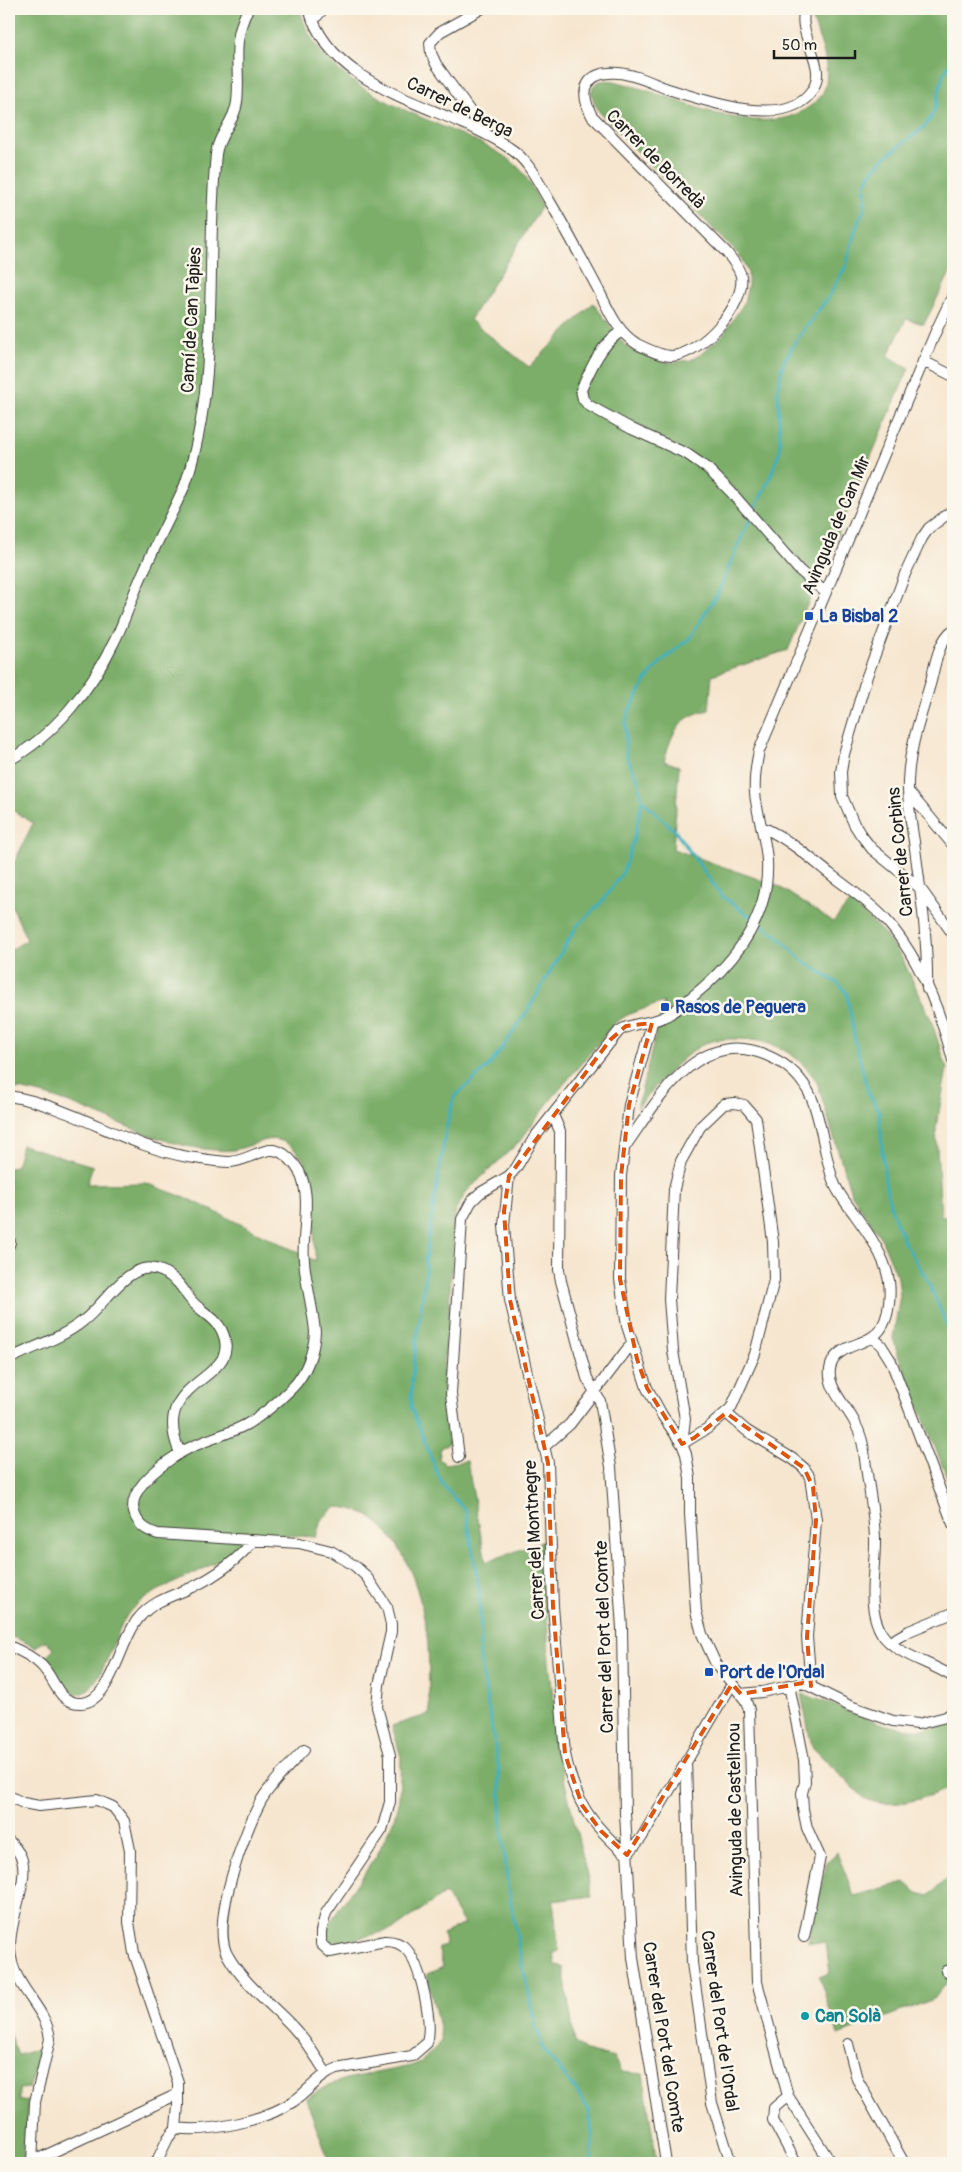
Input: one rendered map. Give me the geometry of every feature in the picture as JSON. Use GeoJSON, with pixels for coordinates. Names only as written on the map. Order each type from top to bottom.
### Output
{"type":"FeatureCollection","features":[{"type":"Feature","properties":{"kind":"street","name":"Camí de Can Tàpies"},"geometry":{"type":"LineString","coordinates":[[9,760],[35,744],[51,730],[67,712],[102,663],[115,642],[136,587],[190,471],[195,453],[207,379],[217,149],[237,104],[237,45],[248,9]]}},
{"type":"Feature","properties":{"kind":"street","name":"Carrer de Berga"},"geometry":{"type":"LineString","coordinates":[[309,9],[317,31],[336,53],[368,78],[418,105],[489,137],[511,149],[524,161],[535,175],[576,246],[620,332]]}},
{"type":"Feature","properties":{"kind":"street"},"geometry":{"type":"LineString","coordinates":[[313,21],[324,9]]}},
{"type":"Feature","properties":{"kind":"street"},"geometry":{"type":"LineString","coordinates":[[481,9],[440,32],[430,43],[431,53],[436,64],[489,137]]}},
{"type":"Feature","properties":{"kind":"street","name":"Carrer de Borredà"},"geometry":{"type":"LineString","coordinates":[[620,332],[636,343],[660,354],[670,356],[692,350],[707,339],[733,306],[742,282],[740,273],[727,253],[592,116],[584,96],[589,80],[596,75],[619,73],[706,101],[769,110],[787,107],[807,97],[816,82],[818,69],[806,31],[804,17],[806,9]]}},
{"type":"Feature","properties":{"kind":"street","name":"Avinguda de Can Mir"},"geometry":{"type":"LineString","coordinates":[[509,1176],[534,1138],[619,1031],[633,1024],[652,1022],[667,1016],[704,987],[721,971],[743,944],[758,915],[767,877],[767,860],[755,794],[759,752],[923,361],[953,295]]}},
{"type":"Feature","properties":{"kind":"street"},"geometry":{"type":"LineString","coordinates":[[620,332],[611,338],[596,360],[581,390],[583,399],[597,410],[687,454],[707,468],[731,492],[799,570],[825,592]]}},
{"type":"Feature","properties":{"kind":"street"},"geometry":{"type":"LineString","coordinates":[[923,361],[953,376]]}},
{"type":"Feature","properties":{"kind":"street"},"geometry":{"type":"LineString","coordinates":[[953,510],[929,528],[904,574],[867,676],[844,754],[841,772],[842,796],[861,835],[872,849],[920,888],[953,934]]}},
{"type":"Feature","properties":{"kind":"street","name":"Carrer de Corbins"},"geometry":{"type":"LineString","coordinates":[[927,989],[928,953],[909,820],[908,791],[913,749],[931,680],[940,649],[948,633],[953,630]]}},
{"type":"Feature","properties":{"kind":"street"},"geometry":{"type":"LineString","coordinates":[[908,791],[953,845]]}},
{"type":"Feature","properties":{"kind":"street"},"geometry":{"type":"LineString","coordinates":[[762,827],[807,855],[885,919],[913,958],[947,1037],[953,1060]]}},
{"type":"Feature","properties":{"kind":"street","name":"Avinguda de Castellnou"},"geometry":{"type":"LineString","coordinates":[[652,1022],[629,1105],[620,1176],[620,1279],[627,1326],[647,1388],[662,1415],[682,1444],[690,1478],[690,1514],[696,1611],[702,1634],[715,1662],[741,1694],[749,1710],[757,1982],[788,2096],[832,2163]]}},
{"type":"Feature","properties":{"kind":"street"},"geometry":{"type":"LineString","coordinates":[[624,1149],[674,1080],[696,1061],[710,1053],[746,1049],[762,1053],[789,1067],[802,1081],[812,1098],[833,1181],[844,1202],[874,1243],[885,1266],[889,1282],[887,1314],[879,1330],[872,1337],[842,1351],[834,1358],[830,1371],[833,1387],[855,1422],[865,1452],[875,1536],[872,1602],[876,1622],[883,1635],[890,1642],[912,1656],[953,1677]]}},
{"type":"Feature","properties":{"kind":"street"},"geometry":{"type":"LineString","coordinates":[[9,1096],[54,1107],[141,1144],[187,1157],[231,1162],[268,1149],[275,1150],[289,1158],[301,1176],[305,1191],[304,1261],[315,1332],[308,1363],[294,1386],[251,1422],[180,1453],[143,1483],[136,1492],[132,1504],[140,1524],[158,1534],[299,1543],[331,1551],[344,1558],[366,1576],[387,1607],[392,1624],[379,1685],[377,1707],[390,1755],[390,1802],[382,1830],[326,1913],[320,1939],[321,1944],[330,1952],[385,1941],[392,1941],[404,1947],[418,1973],[426,2006],[429,2035],[422,2049],[412,2056],[326,2072],[295,2101],[275,2111],[235,2123],[187,2130],[176,2128]]}},
{"type":"Feature","properties":{"kind":"street"},"geometry":{"type":"LineString","coordinates":[[735,1103],[744,1105],[756,1119],[775,1265],[774,1280],[755,1354],[731,1408],[694,1438],[682,1444],[684,1419],[673,1351],[669,1299],[674,1189],[681,1161],[700,1127],[724,1104],[735,1103]]}},
{"type":"Feature","properties":{"kind":"street","name":"Carrer del Port del Comte"},"geometry":{"type":"LineString","coordinates":[[553,1115],[560,1131],[559,1270],[587,1378],[600,1401],[604,1415],[614,1510],[622,1628],[627,1855],[634,1967],[666,2163]]}},
{"type":"Feature","properties":{"kind":"street"},"geometry":{"type":"LineString","coordinates":[[459,1457],[451,1394],[462,1219],[468,1206],[480,1193],[509,1176]]}},
{"type":"Feature","properties":{"kind":"street","name":"Carrer del Montnegre"},"geometry":{"type":"LineString","coordinates":[[509,1176],[504,1225],[510,1300],[548,1463],[553,1606],[567,1762],[570,1777],[582,1805],[597,1826],[627,1855]]}},
{"type":"Feature","properties":{"kind":"street"},"geometry":{"type":"LineString","coordinates":[[9,1359],[58,1336],[82,1322],[102,1304],[120,1282],[133,1272],[147,1268],[169,1275],[177,1281],[195,1305],[218,1325],[222,1331],[225,1344],[224,1352],[217,1366],[189,1388],[179,1401],[174,1412],[173,1432],[180,1453]]}},
{"type":"Feature","properties":{"kind":"street"},"geometry":{"type":"LineString","coordinates":[[872,1337],[881,1345],[891,1361],[953,1524]]}},
{"type":"Feature","properties":{"kind":"street"},"geometry":{"type":"LineString","coordinates":[[544,1447],[570,1424],[594,1390],[632,1344]]}},
{"type":"Feature","properties":{"kind":"street"},"geometry":{"type":"LineString","coordinates":[[726,1413],[747,1431],[793,1459],[804,1468],[810,1477],[816,1520],[807,1637],[811,1686]]}},
{"type":"Feature","properties":{"kind":"street"},"geometry":{"type":"LineString","coordinates":[[9,1646],[20,1650],[42,1666],[64,1698],[82,1703],[90,1701],[96,1698],[107,1683],[129,1632],[144,1612],[161,1600],[212,1576],[236,1560],[253,1541]]}},
{"type":"Feature","properties":{"kind":"street"},"geometry":{"type":"LineString","coordinates":[[890,1642],[909,1630],[953,1613]]}},
{"type":"Feature","properties":{"kind":"street"},"geometry":{"type":"LineString","coordinates":[[741,1694],[762,1692],[803,1683],[850,1706],[893,1720],[918,1724],[946,1717],[953,1712]]}},
{"type":"Feature","properties":{"kind":"street"},"geometry":{"type":"LineString","coordinates":[[627,1855],[642,1837],[732,1684]]}},
{"type":"Feature","properties":{"kind":"street"},"geometry":{"type":"LineString","coordinates":[[789,1685],[804,1760],[803,1809],[807,1828],[820,1857],[804,1937]]}},
{"type":"Feature","properties":{"kind":"street"},"geometry":{"type":"LineString","coordinates":[[304,1750],[278,1777],[254,1815],[231,1878],[222,1942],[232,1962],[257,1991],[294,2028],[326,2072]]}},
{"type":"Feature","properties":{"kind":"street","name":"Carrer del Port de l'Ordal"},"geometry":{"type":"LineString","coordinates":[[686,1760],[692,1962],[712,2103],[731,2163]]}},
{"type":"Feature","properties":{"kind":"street"},"geometry":{"type":"LineString","coordinates":[[9,1796],[22,1804],[39,1806],[97,1800],[113,1807],[124,1821],[130,1850],[129,1922],[134,1953],[175,2069],[178,2094],[176,2128],[168,2138],[156,2163]]}},
{"type":"Feature","properties":{"kind":"street"},"geometry":{"type":"LineString","coordinates":[[9,1841],[21,1858],[24,1868],[10,1937],[11,1962],[16,1977],[45,2020],[49,2028],[50,2039],[35,2102],[32,2161],[178,2094]]}},
{"type":"Feature","properties":{"kind":"street"},"geometry":{"type":"LineString","coordinates":[[848,2044],[857,2078],[904,2163]]}},
{"type":"Feature","properties":{"kind":"street"},"geometry":{"type":"LineString","coordinates":[[788,2096],[774,2108],[773,2120],[796,2163]]}},
{"type":"Feature","properties":{"kind":"highlighted area"},"geometry":{"type":"Polygon","coordinates":[[[652,1023],[629,1105],[621,1176],[620,1279],[637,1359],[647,1388],[677,1438],[682,1444],[694,1438],[726,1413],[804,1468],[813,1487],[816,1520],[807,1637],[811,1686],[803,1683],[741,1694],[732,1684],[627,1855],[601,1831],[582,1805],[565,1754],[553,1606],[548,1463],[510,1300],[504,1211],[509,1176],[610,1040],[626,1026],[652,1023]]]}},
{"type":"Feature","properties":{"kind":"green space"},"geometry":{"type":"Polygon","coordinates":[[[9,9],[300,9],[309,33],[323,54],[341,72],[385,100],[496,151],[518,167],[525,176],[542,206],[470,320],[529,367],[593,303],[627,348],[666,363],[691,360],[701,354],[723,335],[744,303],[748,285],[748,273],[740,256],[601,114],[592,95],[594,85],[598,82],[614,81],[714,113],[754,120],[774,120],[792,116],[809,107],[823,93],[826,69],[821,43],[812,17],[816,9],[953,9],[953,267],[924,324],[906,319],[888,356],[909,368],[788,650],[712,675],[709,710],[698,713],[683,721],[670,742],[664,761],[679,766],[673,849],[778,886],[833,922],[850,902],[882,931],[902,958],[930,1017],[947,1069],[936,1128],[941,1217],[953,1216],[953,1270],[950,1272],[953,1283],[953,1492],[893,1338],[900,1295],[898,1278],[882,1240],[851,1193],[817,1082],[801,1062],[781,1049],[770,1044],[746,1039],[722,1040],[703,1044],[676,1065],[637,1108],[664,1002],[629,1014],[616,1022],[549,1102],[520,1141],[467,1191],[456,1210],[454,1222],[448,1328],[443,1371],[445,1422],[449,1444],[441,1448],[439,1459],[445,1464],[467,1461],[486,1562],[544,1541],[549,1662],[561,1766],[592,1896],[553,1901],[559,1951],[554,1953],[556,1966],[563,1967],[575,2043],[586,2051],[614,2058],[621,2072],[643,2074],[657,2163],[325,2163],[329,2161],[306,2099],[328,2085],[350,2078],[411,2066],[421,2062],[442,2041],[427,1974],[443,1967],[438,1947],[446,1945],[443,1934],[464,1924],[445,1893],[394,1929],[341,1943],[330,1941],[328,1934],[330,1922],[377,1855],[394,1819],[399,1799],[401,1757],[392,1726],[430,1714],[427,1634],[416,1585],[398,1547],[386,1531],[372,1519],[355,1510],[335,1507],[321,1520],[316,1537],[253,1533],[213,1563],[148,1596],[131,1610],[119,1630],[102,1671],[87,1691],[78,1694],[73,1693],[64,1685],[46,1658],[54,1649],[45,1641],[35,1647],[9,1636],[9,1168],[16,1167],[22,1145],[93,1166],[87,1184],[146,1183],[191,1200],[316,1261],[313,1190],[310,1176],[306,1164],[299,1154],[284,1142],[277,1140],[263,1141],[225,1151],[204,1149],[154,1137],[58,1099],[34,1092],[9,1088],[9,951],[27,940],[9,899],[9,874],[33,823],[9,808],[9,9]]]}},
{"type":"Feature","properties":{"kind":"green space"},"geometry":{"type":"Polygon","coordinates":[[[801,1694],[876,1722],[895,1727],[933,1728],[953,1721],[953,1787],[920,1799],[897,1803],[886,1804],[864,1798],[812,1747],[801,1694]]]}},
{"type":"Feature","properties":{"kind":"green space"},"geometry":{"type":"Polygon","coordinates":[[[837,1852],[854,1896],[905,1882],[917,1893],[929,1896],[953,1872],[953,1975],[934,1999],[838,2035],[819,1977],[830,1973],[826,1943],[808,1942],[827,1863],[837,1852]]]}},
{"type":"Feature","properties":{"kind":"green space"},"geometry":{"type":"Polygon","coordinates":[[[9,2033],[18,2055],[43,2048],[29,2088],[19,2089],[19,2101],[28,2100],[23,2163],[9,2163],[9,2033]]]}},
{"type":"Feature","properties":{"kind":"waterway"},"geometry":{"type":"LineString","coordinates":[[592,2163],[592,2134],[589,2110],[544,2050],[536,2028],[519,1949],[507,1880],[499,1770],[479,1652],[481,1638],[479,1589],[466,1511],[443,1485],[411,1407],[412,1377],[426,1270],[425,1259],[446,1129],[454,1097],[488,1067],[501,1050],[528,1010],[576,927],[602,902],[623,872],[635,835],[642,800],[638,780],[627,757],[625,747],[626,723],[629,711],[647,679],[662,661],[689,639],[719,591],[741,538],[769,480],[780,450],[778,388],[783,363],[796,341],[830,295],[847,264],[855,230],[865,207],[865,184],[870,174],[884,158],[923,128],[931,118],[943,75],[953,59]]}},
{"type":"Feature","properties":{"kind":"waterway"},"geometry":{"type":"LineString","coordinates":[[642,800],[675,831],[722,896],[777,936],[802,960],[840,985],[847,994],[855,1041],[868,1092],[879,1112],[885,1181],[890,1205],[903,1240],[928,1281],[953,1339]]}},
{"type":"Feature","properties":{"kind":"place","name":"La Bisbal 2"},"geometry":{"type":"Point","coordinates":[809,616]}},
{"type":"Feature","properties":{"kind":"place","name":"Rasos de Peguera"},"geometry":{"type":"Point","coordinates":[665,1007]}},
{"type":"Feature","properties":{"kind":"place","name":"Port de l'Ordal"},"geometry":{"type":"Point","coordinates":[709,1672]}},
{"type":"Feature","properties":{"kind":"place","name":"Can Solà"},"geometry":{"type":"Point","coordinates":[805,2016]}}]}
